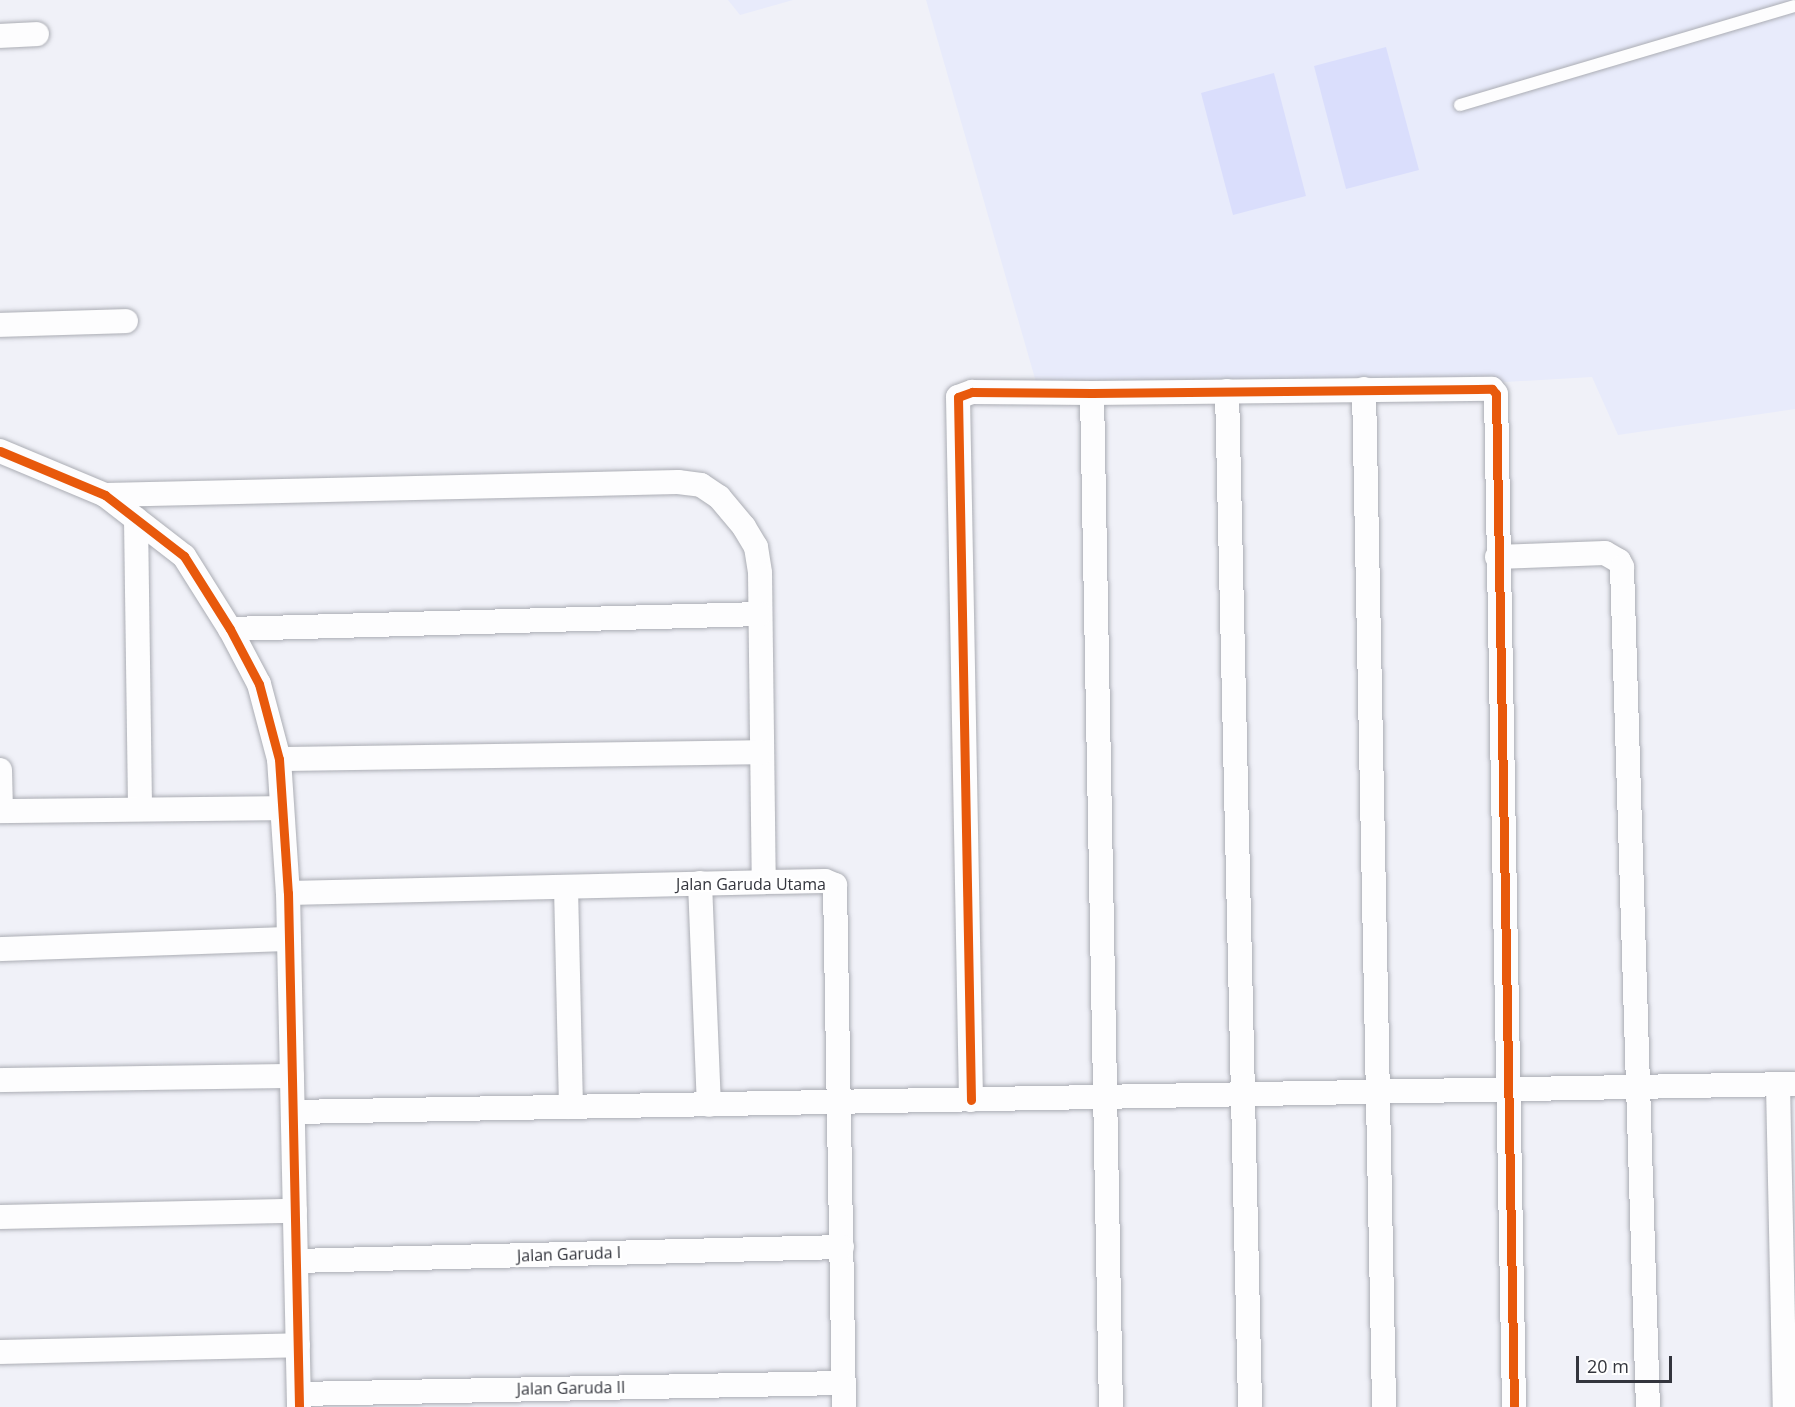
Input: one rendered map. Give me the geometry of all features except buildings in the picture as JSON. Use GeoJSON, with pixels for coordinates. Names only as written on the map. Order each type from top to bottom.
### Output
{"type":"FeatureCollection","features":[{"type":"Feature","properties":{"kind":"street"},"geometry":{"type":"LineString","coordinates":[[0,36],[37,34]]}},
{"type":"Feature","properties":{"kind":"street"},"geometry":{"type":"LineString","coordinates":[[0,325],[126,321]]}},
{"type":"Feature","properties":{"kind":"street"},"geometry":{"type":"LineString","coordinates":[[971,1100],[958,397],[972,392],[1092,393],[1486,387],[1495,391],[1514,1407]]}},
{"type":"Feature","properties":{"kind":"street"},"geometry":{"type":"LineString","coordinates":[[1364,389],[1384,1407]]}},
{"type":"Feature","properties":{"kind":"street"},"geometry":{"type":"LineString","coordinates":[[1227,391],[1250,1407]]}},
{"type":"Feature","properties":{"kind":"street"},"geometry":{"type":"LineString","coordinates":[[1092,393],[1111,1407]]}},
{"type":"Feature","properties":{"kind":"street"},"geometry":{"type":"LineString","coordinates":[[0,451],[105,495],[184,556],[230,629],[259,684],[279,759],[288,893],[299,1400]]}},
{"type":"Feature","properties":{"kind":"street"},"geometry":{"type":"LineString","coordinates":[[105,495],[678,482],[701,485],[719,497],[744,527],[756,547],[760,573],[764,882]]}},
{"type":"Feature","properties":{"kind":"street"},"geometry":{"type":"LineString","coordinates":[[136,519],[140,809]]}},
{"type":"Feature","properties":{"kind":"street"},"geometry":{"type":"LineString","coordinates":[[1497,557],[1605,553],[1619,561],[1622,567],[1648,1407]]}},
{"type":"Feature","properties":{"kind":"street"},"geometry":{"type":"LineString","coordinates":[[230,629],[760,614]]}},
{"type":"Feature","properties":{"kind":"street"},"geometry":{"type":"LineString","coordinates":[[279,759],[762,752]]}},
{"type":"Feature","properties":{"kind":"street"},"geometry":{"type":"LineString","coordinates":[[0,770],[0,811],[282,808]]}},
{"type":"Feature","properties":{"kind":"street","name":"Jalan Garuda Utama"},"geometry":{"type":"LineString","coordinates":[[288,893],[825,881],[835,885],[844,1407]]}},
{"type":"Feature","properties":{"kind":"street"},"geometry":{"type":"LineString","coordinates":[[699,883],[709,1105]]}},
{"type":"Feature","properties":{"kind":"street"},"geometry":{"type":"LineString","coordinates":[[566,886],[571,1107]]}},
{"type":"Feature","properties":{"kind":"street"},"geometry":{"type":"LineString","coordinates":[[0,949],[289,939]]}},
{"type":"Feature","properties":{"kind":"street"},"geometry":{"type":"LineString","coordinates":[[0,1080],[292,1076]]}},
{"type":"Feature","properties":{"kind":"street"},"geometry":{"type":"LineString","coordinates":[[293,1112],[1787,1085],[1785,1407]]}},
{"type":"Feature","properties":{"kind":"street"},"geometry":{"type":"LineString","coordinates":[[0,1217],[295,1211]]}},
{"type":"Feature","properties":{"kind":"street","name":"Jalan Garuda I"},"geometry":{"type":"LineString","coordinates":[[296,1261],[842,1247]]}},
{"type":"Feature","properties":{"kind":"street"},"geometry":{"type":"LineString","coordinates":[[0,1352],[298,1345]]}},
{"type":"Feature","properties":{"kind":"street","name":"Jalan Garuda II"},"geometry":{"type":"LineString","coordinates":[[299,1400],[843,1383]]}},
{"type":"Feature","properties":{"kind":"lane"},"geometry":{"type":"LineString","coordinates":[[1460,105],[1795,6]]}},
{"type":"Feature","properties":{"kind":"shaded area"},"geometry":{"type":"Polygon","coordinates":[[[728,0],[793,0],[740,15],[728,0]]]}},
{"type":"Feature","properties":{"kind":"shaded area"},"geometry":{"type":"Polygon","coordinates":[[[926,0],[1795,0],[1795,409],[1618,435],[1592,377],[1505,382],[1038,389],[926,0]]]}},
{"type":"Feature","properties":{"kind":"shaded area"},"geometry":{"type":"Polygon","coordinates":[[[1386,47],[1419,170],[1346,189],[1314,66],[1386,47]]]}},
{"type":"Feature","properties":{"kind":"shaded area"},"geometry":{"type":"Polygon","coordinates":[[[1274,73],[1306,196],[1233,215],[1201,93],[1274,73]]]}},
{"type":"Feature","properties":{"kind":"cycle path"},"geometry":{"type":"LineString","coordinates":[[971,1100],[958,397],[972,392],[1492,389],[1496,394],[1514,1407]]}},
{"type":"Feature","properties":{"kind":"cycle path"},"geometry":{"type":"LineString","coordinates":[[0,451],[105,495],[184,556],[230,629],[259,684],[279,759],[288,893],[299,1407]]}}]}
